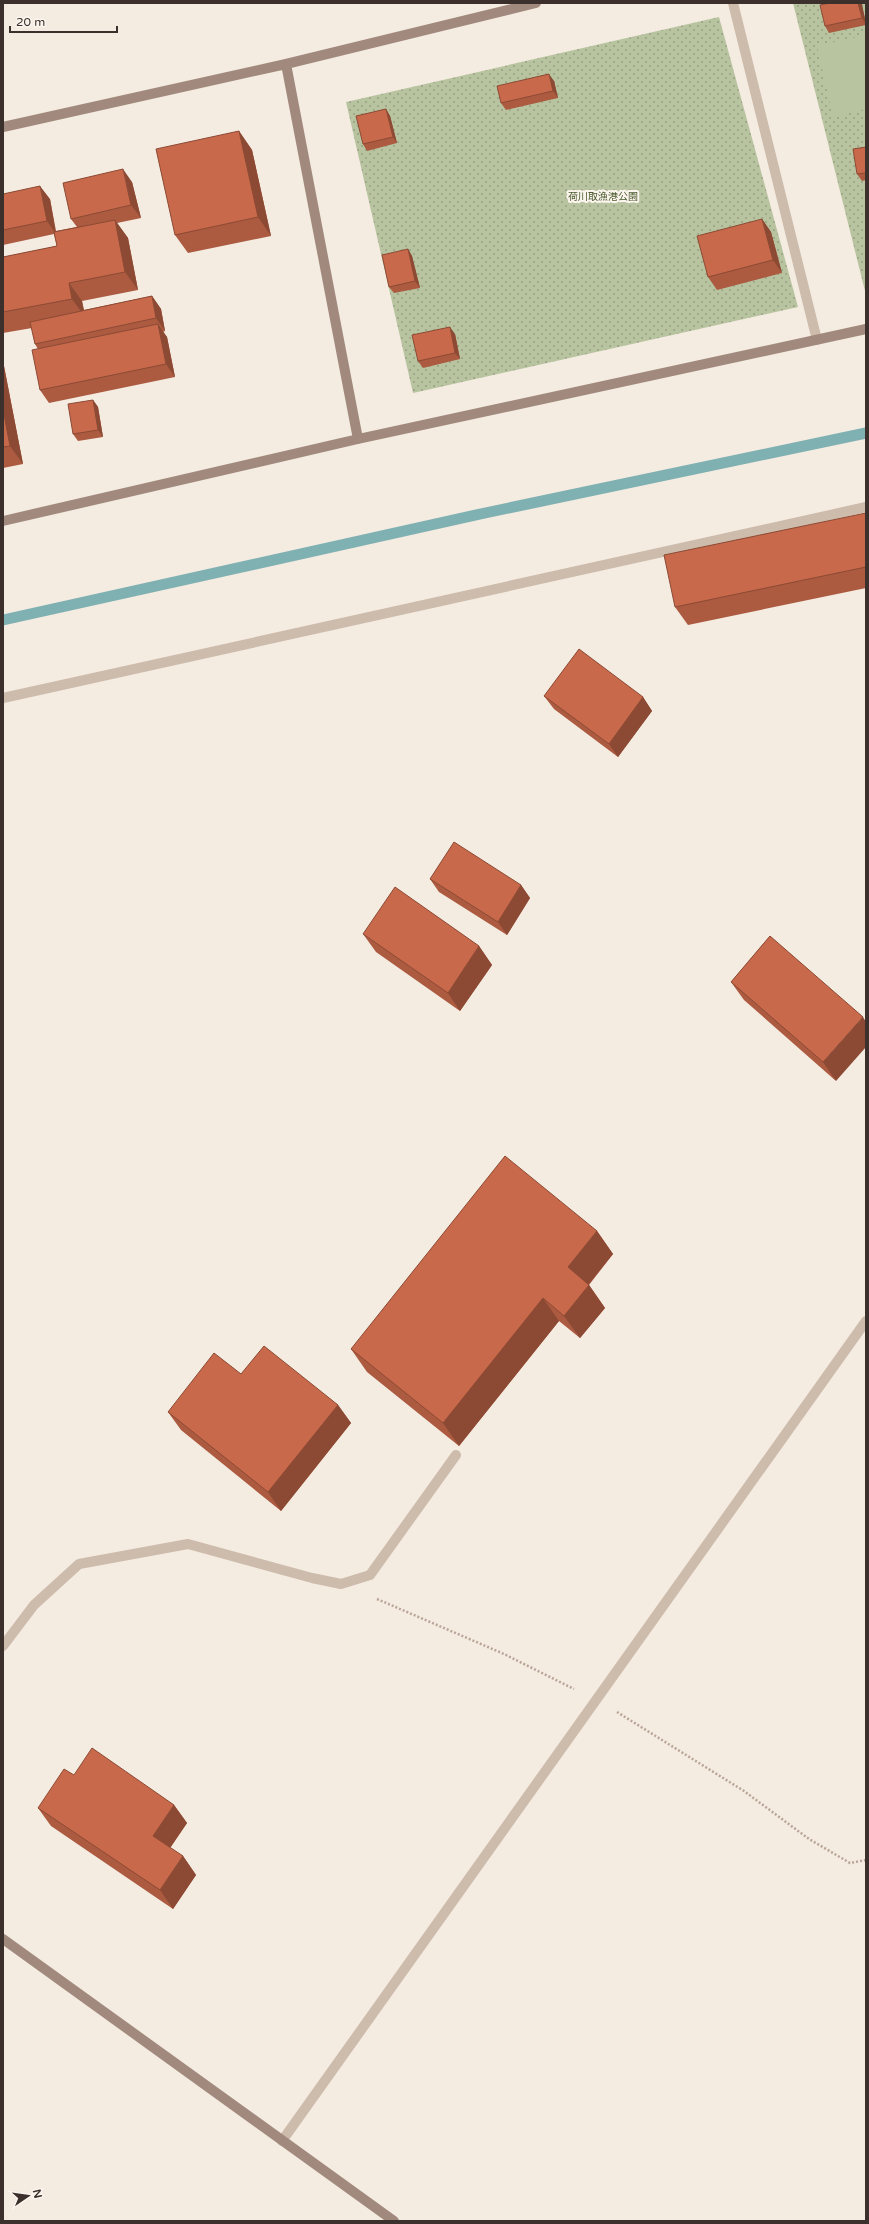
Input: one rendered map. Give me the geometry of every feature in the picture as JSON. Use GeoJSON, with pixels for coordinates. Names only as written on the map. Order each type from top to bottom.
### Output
{"type":"FeatureCollection","features":[{"type":"Feature","properties":{"kind":"street"},"geometry":{"type":"LineString","coordinates":[[3,127],[286,64],[536,3]]}},
{"type":"Feature","properties":{"kind":"street"},"geometry":{"type":"LineString","coordinates":[[732,3],[817,340]]}},
{"type":"Feature","properties":{"kind":"street"},"geometry":{"type":"LineString","coordinates":[[286,64],[358,439]]}},
{"type":"Feature","properties":{"kind":"street"},"geometry":{"type":"LineString","coordinates":[[3,521],[358,439],[866,329]]}},
{"type":"Feature","properties":{"kind":"street"},"geometry":{"type":"LineString","coordinates":[[3,698],[866,508]]}},
{"type":"Feature","properties":{"kind":"street"},"geometry":{"type":"LineString","coordinates":[[282,2141],[866,1321]]}},
{"type":"Feature","properties":{"kind":"street"},"geometry":{"type":"LineString","coordinates":[[3,1646],[34,1605],[79,1564],[188,1544],[312,1578],[341,1584],[370,1575],[456,1455]]}},
{"type":"Feature","properties":{"kind":"street"},"geometry":{"type":"LineString","coordinates":[[3,1939],[394,2221]]}},
{"type":"Feature","properties":{"kind":"green space"},"geometry":{"type":"Polygon","coordinates":[[[793,3],[866,3],[866,295],[793,3]]]}},
{"type":"Feature","properties":{"kind":"green space","name":"荷川取漁港公園"},"geometry":{"type":"Polygon","coordinates":[[[719,17],[798,307],[413,393],[346,102],[719,17]]]}},
{"type":"Feature","properties":{"kind":"green space"},"geometry":{"type":"Polygon","coordinates":[[[866,35],[866,109],[833,117],[817,46],[866,35]]]}},
{"type":"Feature","properties":{"kind":"building"},"geometry":{"type":"Polygon","coordinates":[[[830,3],[858,3],[862,18],[825,26],[820,5],[830,3]]]}},
{"type":"Feature","properties":{"kind":"building"},"geometry":{"type":"Polygon","coordinates":[[[549,74],[553,91],[501,103],[497,86],[549,74]]]}},
{"type":"Feature","properties":{"kind":"building"},"geometry":{"type":"Polygon","coordinates":[[[386,109],[393,137],[363,144],[356,116],[386,109]]]}},
{"type":"Feature","properties":{"kind":"building"},"geometry":{"type":"Polygon","coordinates":[[[239,131],[258,217],[175,235],[156,149],[239,131]]]}},
{"type":"Feature","properties":{"kind":"building"},"geometry":{"type":"Polygon","coordinates":[[[866,147],[866,173],[857,174],[853,149],[866,147]]]}},
{"type":"Feature","properties":{"kind":"building"},"geometry":{"type":"Polygon","coordinates":[[[123,169],[131,205],[71,219],[63,183],[123,169]]]}},
{"type":"Feature","properties":{"kind":"building"},"geometry":{"type":"Polygon","coordinates":[[[40,186],[47,221],[3,230],[3,194],[40,186]]]}},
{"type":"Feature","properties":{"kind":"building"},"geometry":{"type":"Polygon","coordinates":[[[762,219],[773,260],[708,277],[697,236],[762,219]]]}},
{"type":"Feature","properties":{"kind":"building"},"geometry":{"type":"Polygon","coordinates":[[[115,220],[125,272],[69,283],[72,299],[3,312],[3,257],[57,246],[54,232],[115,220]]]}},
{"type":"Feature","properties":{"kind":"building"},"geometry":{"type":"Polygon","coordinates":[[[408,249],[415,281],[389,287],[382,255],[408,249]]]}},
{"type":"Feature","properties":{"kind":"building"},"geometry":{"type":"Polygon","coordinates":[[[152,296],[156,318],[35,344],[30,322],[152,296]]]}},
{"type":"Feature","properties":{"kind":"building"},"geometry":{"type":"Polygon","coordinates":[[[158,324],[166,364],[40,390],[32,350],[158,324]]]}},
{"type":"Feature","properties":{"kind":"building"},"geometry":{"type":"Polygon","coordinates":[[[450,327],[455,353],[418,361],[412,335],[450,327]]]}},
{"type":"Feature","properties":{"kind":"building"},"geometry":{"type":"Polygon","coordinates":[[[93,400],[98,430],[73,434],[68,404],[93,400]]]}},
{"type":"Feature","properties":{"kind":"building"},"geometry":{"type":"Polygon","coordinates":[[[3,409],[10,446],[3,447],[3,409]]]}},
{"type":"Feature","properties":{"kind":"building"},"geometry":{"type":"Polygon","coordinates":[[[866,513],[866,567],[675,607],[664,555],[866,513]]]}},
{"type":"Feature","properties":{"kind":"building"},"geometry":{"type":"Polygon","coordinates":[[[579,649],[643,697],[609,744],[544,696],[579,649]]]}},
{"type":"Feature","properties":{"kind":"building"},"geometry":{"type":"Polygon","coordinates":[[[454,842],[521,885],[498,922],[430,879],[454,842]]]}},
{"type":"Feature","properties":{"kind":"building"},"geometry":{"type":"Polygon","coordinates":[[[395,887],[479,946],[448,993],[363,934],[395,887]]]}},
{"type":"Feature","properties":{"kind":"building"},"geometry":{"type":"Polygon","coordinates":[[[770,936],[863,1017],[823,1062],[731,982],[770,936]]]}},
{"type":"Feature","properties":{"kind":"building"},"geometry":{"type":"Polygon","coordinates":[[[505,1156],[597,1231],[568,1267],[589,1285],[564,1316],[543,1298],[443,1423],[351,1349],[505,1156]]]}},
{"type":"Feature","properties":{"kind":"building"},"geometry":{"type":"Polygon","coordinates":[[[264,1346],[338,1405],[268,1492],[168,1412],[214,1353],[241,1374],[264,1346]]]}},
{"type":"Feature","properties":{"kind":"building"},"geometry":{"type":"Polygon","coordinates":[[[92,1748],[174,1805],[153,1836],[183,1856],[160,1890],[38,1808],[64,1769],[74,1775],[92,1748]]]}},
{"type":"Feature","properties":{"kind":"waterway"},"geometry":{"type":"LineString","coordinates":[[3,620],[485,513],[866,433]]}}]}
